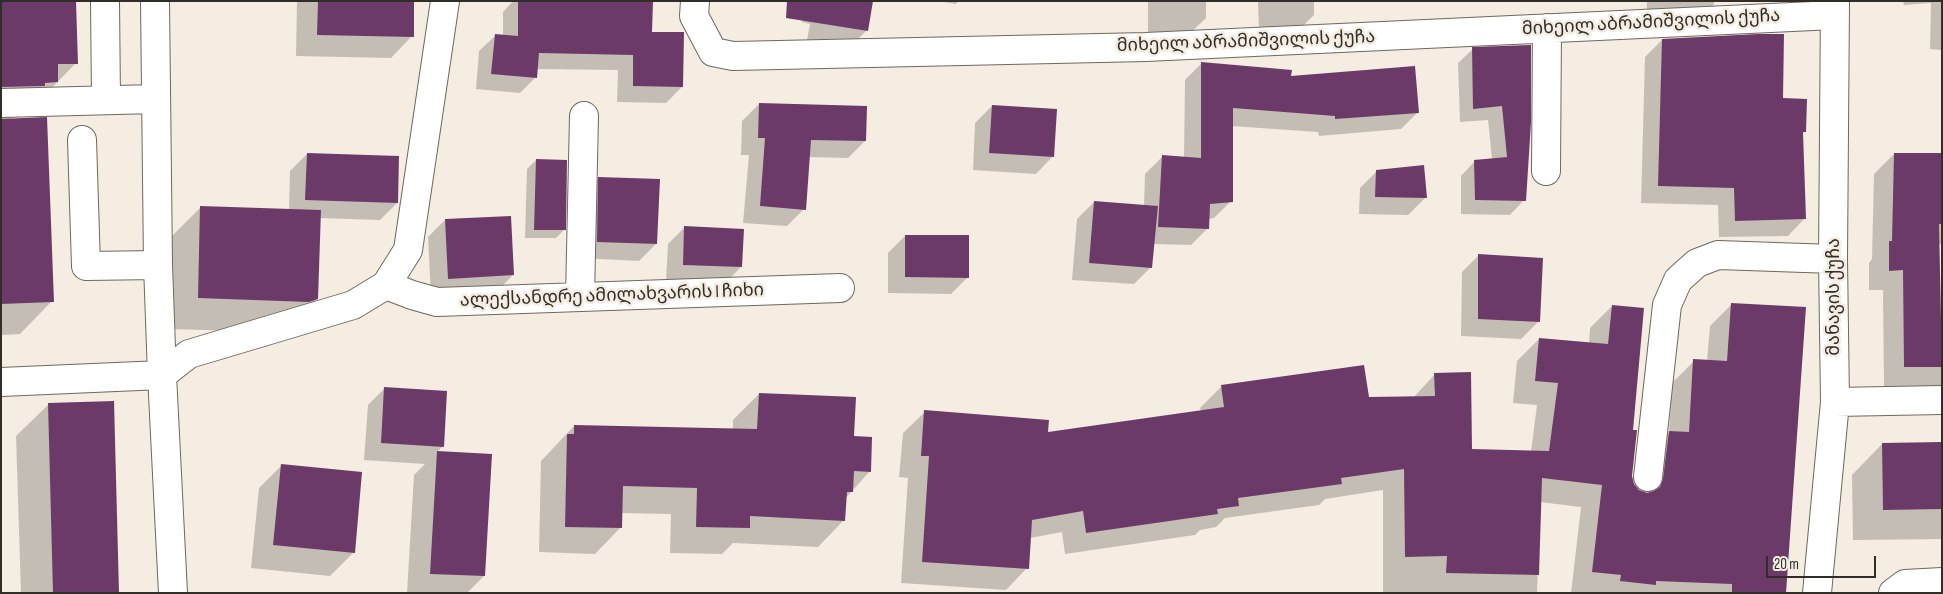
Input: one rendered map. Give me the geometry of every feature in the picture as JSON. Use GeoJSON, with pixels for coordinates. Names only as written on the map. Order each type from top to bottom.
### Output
{"type":"FeatureCollection","features":[{"type":"Feature","properties":{"kind":"street"},"geometry":{"type":"LineString","coordinates":[[105,1],[106,100]]}},
{"type":"Feature","properties":{"kind":"street"},"geometry":{"type":"LineString","coordinates":[[155,1],[158,265],[173,593]]}},
{"type":"Feature","properties":{"kind":"street"},"geometry":{"type":"LineString","coordinates":[[1,382],[162,375],[188,354],[353,305],[386,285],[408,250],[445,1]]}},
{"type":"Feature","properties":{"kind":"street","name":"მიხეილ აბრამიშვილის ქუჩა"},"geometry":{"type":"LineString","coordinates":[[695,1],[694,16],[713,52],[733,56],[1146,47],[1547,28],[1835,8]]}},
{"type":"Feature","properties":{"kind":"street","name":"მანავის ქუჩა"},"geometry":{"type":"LineString","coordinates":[[1817,593],[1835,402],[1833,259],[1835,8]]}},
{"type":"Feature","properties":{"kind":"street"},"geometry":{"type":"LineString","coordinates":[[1546,171],[1547,28]]}},
{"type":"Feature","properties":{"kind":"street"},"geometry":{"type":"LineString","coordinates":[[1,103],[155,99]]}},
{"type":"Feature","properties":{"kind":"street"},"geometry":{"type":"LineString","coordinates":[[580,297],[584,116]]}},
{"type":"Feature","properties":{"kind":"street"},"geometry":{"type":"LineString","coordinates":[[82,140],[86,266],[158,265]]}},
{"type":"Feature","properties":{"kind":"street"},"geometry":{"type":"LineString","coordinates":[[1648,477],[1667,305],[1678,280],[1697,263],[1718,255],[1833,259]]}},
{"type":"Feature","properties":{"kind":"street","name":"ალექსანდრე ამილახვარის I ჩიხი"},"geometry":{"type":"LineString","coordinates":[[386,285],[437,302],[840,288]]}},
{"type":"Feature","properties":{"kind":"street"},"geometry":{"type":"LineString","coordinates":[[1835,402],[1942,400]]}},
{"type":"Feature","properties":{"kind":"street"},"geometry":{"type":"LineString","coordinates":[[1893,593],[1905,584],[1942,582]]}},
{"type":"Feature","properties":{"kind":"building"},"geometry":{"type":"Polygon","coordinates":[[[1,1],[76,1],[78,64],[58,64],[58,82],[45,83],[45,86],[1,87],[1,1]]]}},
{"type":"Feature","properties":{"kind":"building"},"geometry":{"type":"Polygon","coordinates":[[[318,1],[414,1],[414,37],[317,35],[318,1]]]}},
{"type":"Feature","properties":{"kind":"building"},"geometry":{"type":"Polygon","coordinates":[[[518,1],[653,1],[652,32],[684,32],[683,87],[633,86],[633,55],[539,53],[537,78],[491,74],[495,34],[518,36],[518,1]]]}},
{"type":"Feature","properties":{"kind":"building"},"geometry":{"type":"Polygon","coordinates":[[[787,1],[873,1],[868,31],[786,18],[787,1]]]}},
{"type":"Feature","properties":{"kind":"building"},"geometry":{"type":"Polygon","coordinates":[[[1784,34],[1783,98],[1807,99],[1806,132],[1803,132],[1806,219],[1735,221],[1734,188],[1658,186],[1662,39],[1784,34]]]}},
{"type":"Feature","properties":{"kind":"building"},"geometry":{"type":"Polygon","coordinates":[[[1531,45],[1531,122],[1526,201],[1475,200],[1474,160],[1507,157],[1502,106],[1473,109],[1472,47],[1531,45]]]}},
{"type":"Feature","properties":{"kind":"building"},"geometry":{"type":"Polygon","coordinates":[[[1201,62],[1292,70],[1291,76],[1415,66],[1419,113],[1335,119],[1335,116],[1233,108],[1233,202],[1210,204],[1209,229],[1158,227],[1162,155],[1201,158],[1201,62]]]}},
{"type":"Feature","properties":{"kind":"building"},"geometry":{"type":"Polygon","coordinates":[[[759,103],[867,106],[866,141],[811,140],[806,210],[760,206],[765,138],[758,138],[759,103]]]}},
{"type":"Feature","properties":{"kind":"building"},"geometry":{"type":"Polygon","coordinates":[[[992,105],[1057,109],[1054,157],[989,153],[992,105]]]}},
{"type":"Feature","properties":{"kind":"building"},"geometry":{"type":"Polygon","coordinates":[[[47,117],[54,302],[1,304],[1,119],[47,117]]]}},
{"type":"Feature","properties":{"kind":"building"},"geometry":{"type":"Polygon","coordinates":[[[307,153],[399,156],[398,203],[305,200],[307,153]]]}},
{"type":"Feature","properties":{"kind":"building"},"geometry":{"type":"Polygon","coordinates":[[[1894,153],[1942,153],[1942,224],[1939,224],[1942,367],[1904,367],[1903,270],[1889,271],[1889,241],[1892,241],[1894,153]]]}},
{"type":"Feature","properties":{"kind":"building"},"geometry":{"type":"Polygon","coordinates":[[[536,159],[567,160],[566,230],[534,230],[536,159]]]}},
{"type":"Feature","properties":{"kind":"building"},"geometry":{"type":"Polygon","coordinates":[[[1424,165],[1427,198],[1375,197],[1376,170],[1424,165]]]}},
{"type":"Feature","properties":{"kind":"building"},"geometry":{"type":"Polygon","coordinates":[[[598,177],[660,179],[657,244],[597,242],[598,177]]]}},
{"type":"Feature","properties":{"kind":"building"},"geometry":{"type":"Polygon","coordinates":[[[1094,201],[1158,206],[1152,268],[1089,263],[1094,201]]]}},
{"type":"Feature","properties":{"kind":"building"},"geometry":{"type":"Polygon","coordinates":[[[200,206],[321,210],[318,299],[309,302],[198,298],[200,206]]]}},
{"type":"Feature","properties":{"kind":"building"},"geometry":{"type":"Polygon","coordinates":[[[511,216],[514,275],[448,279],[445,219],[511,216]]]}},
{"type":"Feature","properties":{"kind":"building"},"geometry":{"type":"Polygon","coordinates":[[[684,226],[744,229],[742,267],[683,265],[684,226]]]}},
{"type":"Feature","properties":{"kind":"building"},"geometry":{"type":"Polygon","coordinates":[[[905,235],[969,235],[969,278],[905,277],[905,235]]]}},
{"type":"Feature","properties":{"kind":"building"},"geometry":{"type":"Polygon","coordinates":[[[1478,254],[1543,258],[1540,322],[1478,319],[1478,254]]]}},
{"type":"Feature","properties":{"kind":"building"},"geometry":{"type":"Polygon","coordinates":[[[1731,303],[1806,307],[1786,593],[1732,593],[1732,584],[1656,581],[1656,585],[1620,581],[1621,575],[1592,572],[1602,485],[1542,478],[1539,575],[1446,573],[1447,556],[1405,557],[1404,469],[1341,478],[1342,484],[1238,498],[1239,506],[1217,509],[1218,514],[1086,533],[1083,511],[1032,520],[1029,569],[922,562],[929,456],[921,456],[924,410],[1049,420],[1048,432],[1224,407],[1221,385],[1364,365],[1369,397],[1435,396],[1434,373],[1471,372],[1472,449],[1549,451],[1558,383],[1535,381],[1539,338],[1608,344],[1612,305],[1644,308],[1633,430],[1637,430],[1632,476],[1634,484],[1639,490],[1647,493],[1654,491],[1660,487],[1663,479],[1669,431],[1689,432],[1693,359],[1727,361],[1731,303]]]}},
{"type":"Feature","properties":{"kind":"building"},"geometry":{"type":"Polygon","coordinates":[[[384,387],[447,391],[444,447],[381,443],[384,387]]]}},
{"type":"Feature","properties":{"kind":"building"},"geometry":{"type":"Polygon","coordinates":[[[759,393],[856,397],[854,436],[872,437],[871,472],[854,471],[853,492],[847,492],[845,521],[750,516],[750,528],[696,527],[697,488],[623,486],[622,528],[565,527],[567,434],[574,434],[574,425],[757,429],[759,393]]]}},
{"type":"Feature","properties":{"kind":"building"},"geometry":{"type":"Polygon","coordinates":[[[114,401],[119,593],[53,593],[48,403],[114,401]]]}},
{"type":"Feature","properties":{"kind":"building"},"geometry":{"type":"Polygon","coordinates":[[[1942,442],[1942,509],[1883,510],[1882,443],[1942,442]]]}},
{"type":"Feature","properties":{"kind":"building"},"geometry":{"type":"Polygon","coordinates":[[[437,451],[492,454],[485,576],[430,574],[437,451]]]}},
{"type":"Feature","properties":{"kind":"building"},"geometry":{"type":"Polygon","coordinates":[[[281,464],[362,472],[355,553],[273,545],[281,464]]]}}]}
